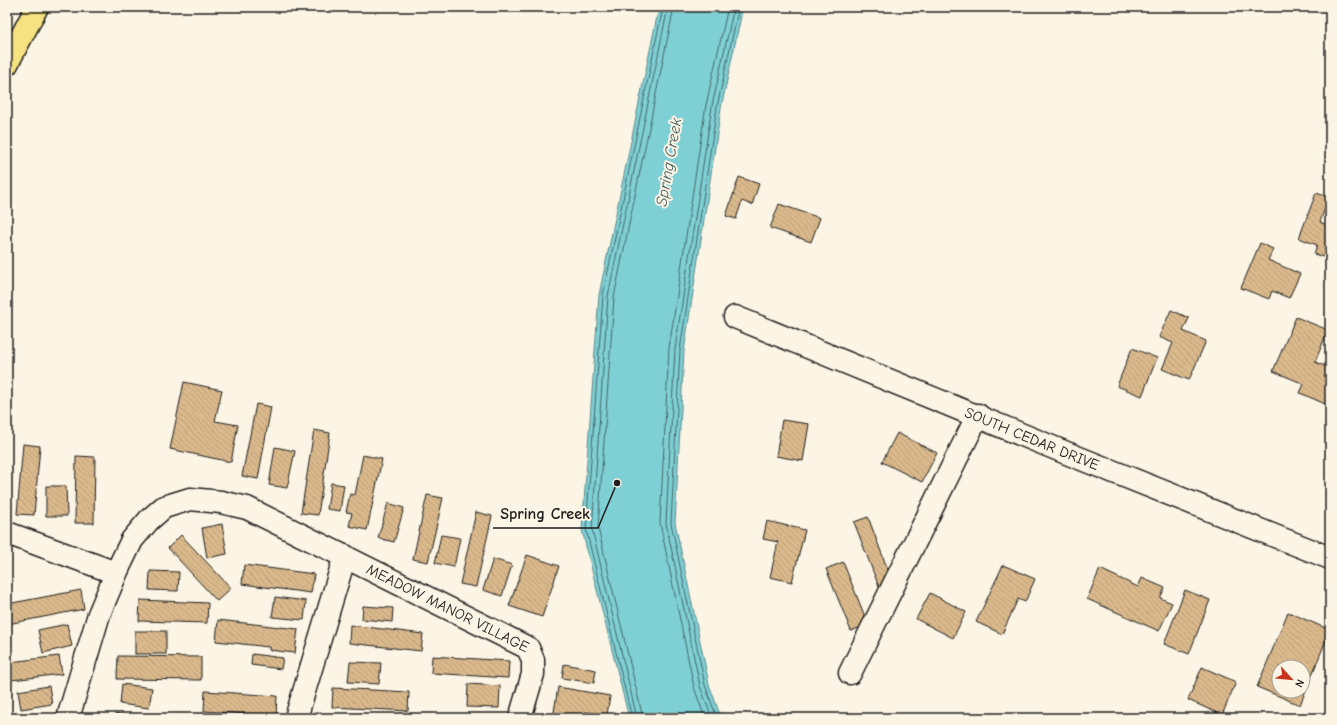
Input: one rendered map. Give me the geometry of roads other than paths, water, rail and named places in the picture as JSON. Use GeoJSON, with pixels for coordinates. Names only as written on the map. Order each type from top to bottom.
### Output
{"type":"FeatureCollection","features":[{"type":"Feature","properties":{"kind":"main road"},"geometry":{"type":"LineString","coordinates":[[7,64],[37,7]]}},
{"type":"Feature","properties":{"kind":"street","name":"SOUTH CEDAR DRIVE"},"geometry":{"type":"LineString","coordinates":[[735,316],[978,415],[1064,452],[1330,558]]}},
{"type":"Feature","properties":{"kind":"street"},"geometry":{"type":"LineString","coordinates":[[850,673],[978,415]]}},
{"type":"Feature","properties":{"kind":"street","name":"MEADOW MANOR VILLAGE"},"geometry":{"type":"LineString","coordinates":[[68,718],[99,614],[132,540],[149,520],[164,507],[190,499],[221,502],[247,508],[528,648],[533,660],[533,674],[520,718]]}},
{"type":"Feature","properties":{"kind":"street"},"geometry":{"type":"LineString","coordinates":[[7,533],[116,573]]}},
{"type":"Feature","properties":{"kind":"street"},"geometry":{"type":"LineString","coordinates":[[296,718],[345,556]]}},
{"type":"Feature","properties":{"kind":"water"},"geometry":{"type":"Polygon","coordinates":[[[659,7],[743,7],[721,108],[684,351],[675,523],[709,684],[721,718],[629,718],[582,530],[599,295],[659,7]]]}},
{"type":"Feature","properties":{"kind":"place","name":"Spring Creek"},"geometry":{"type":"Point","coordinates":[617,483]}}]}
